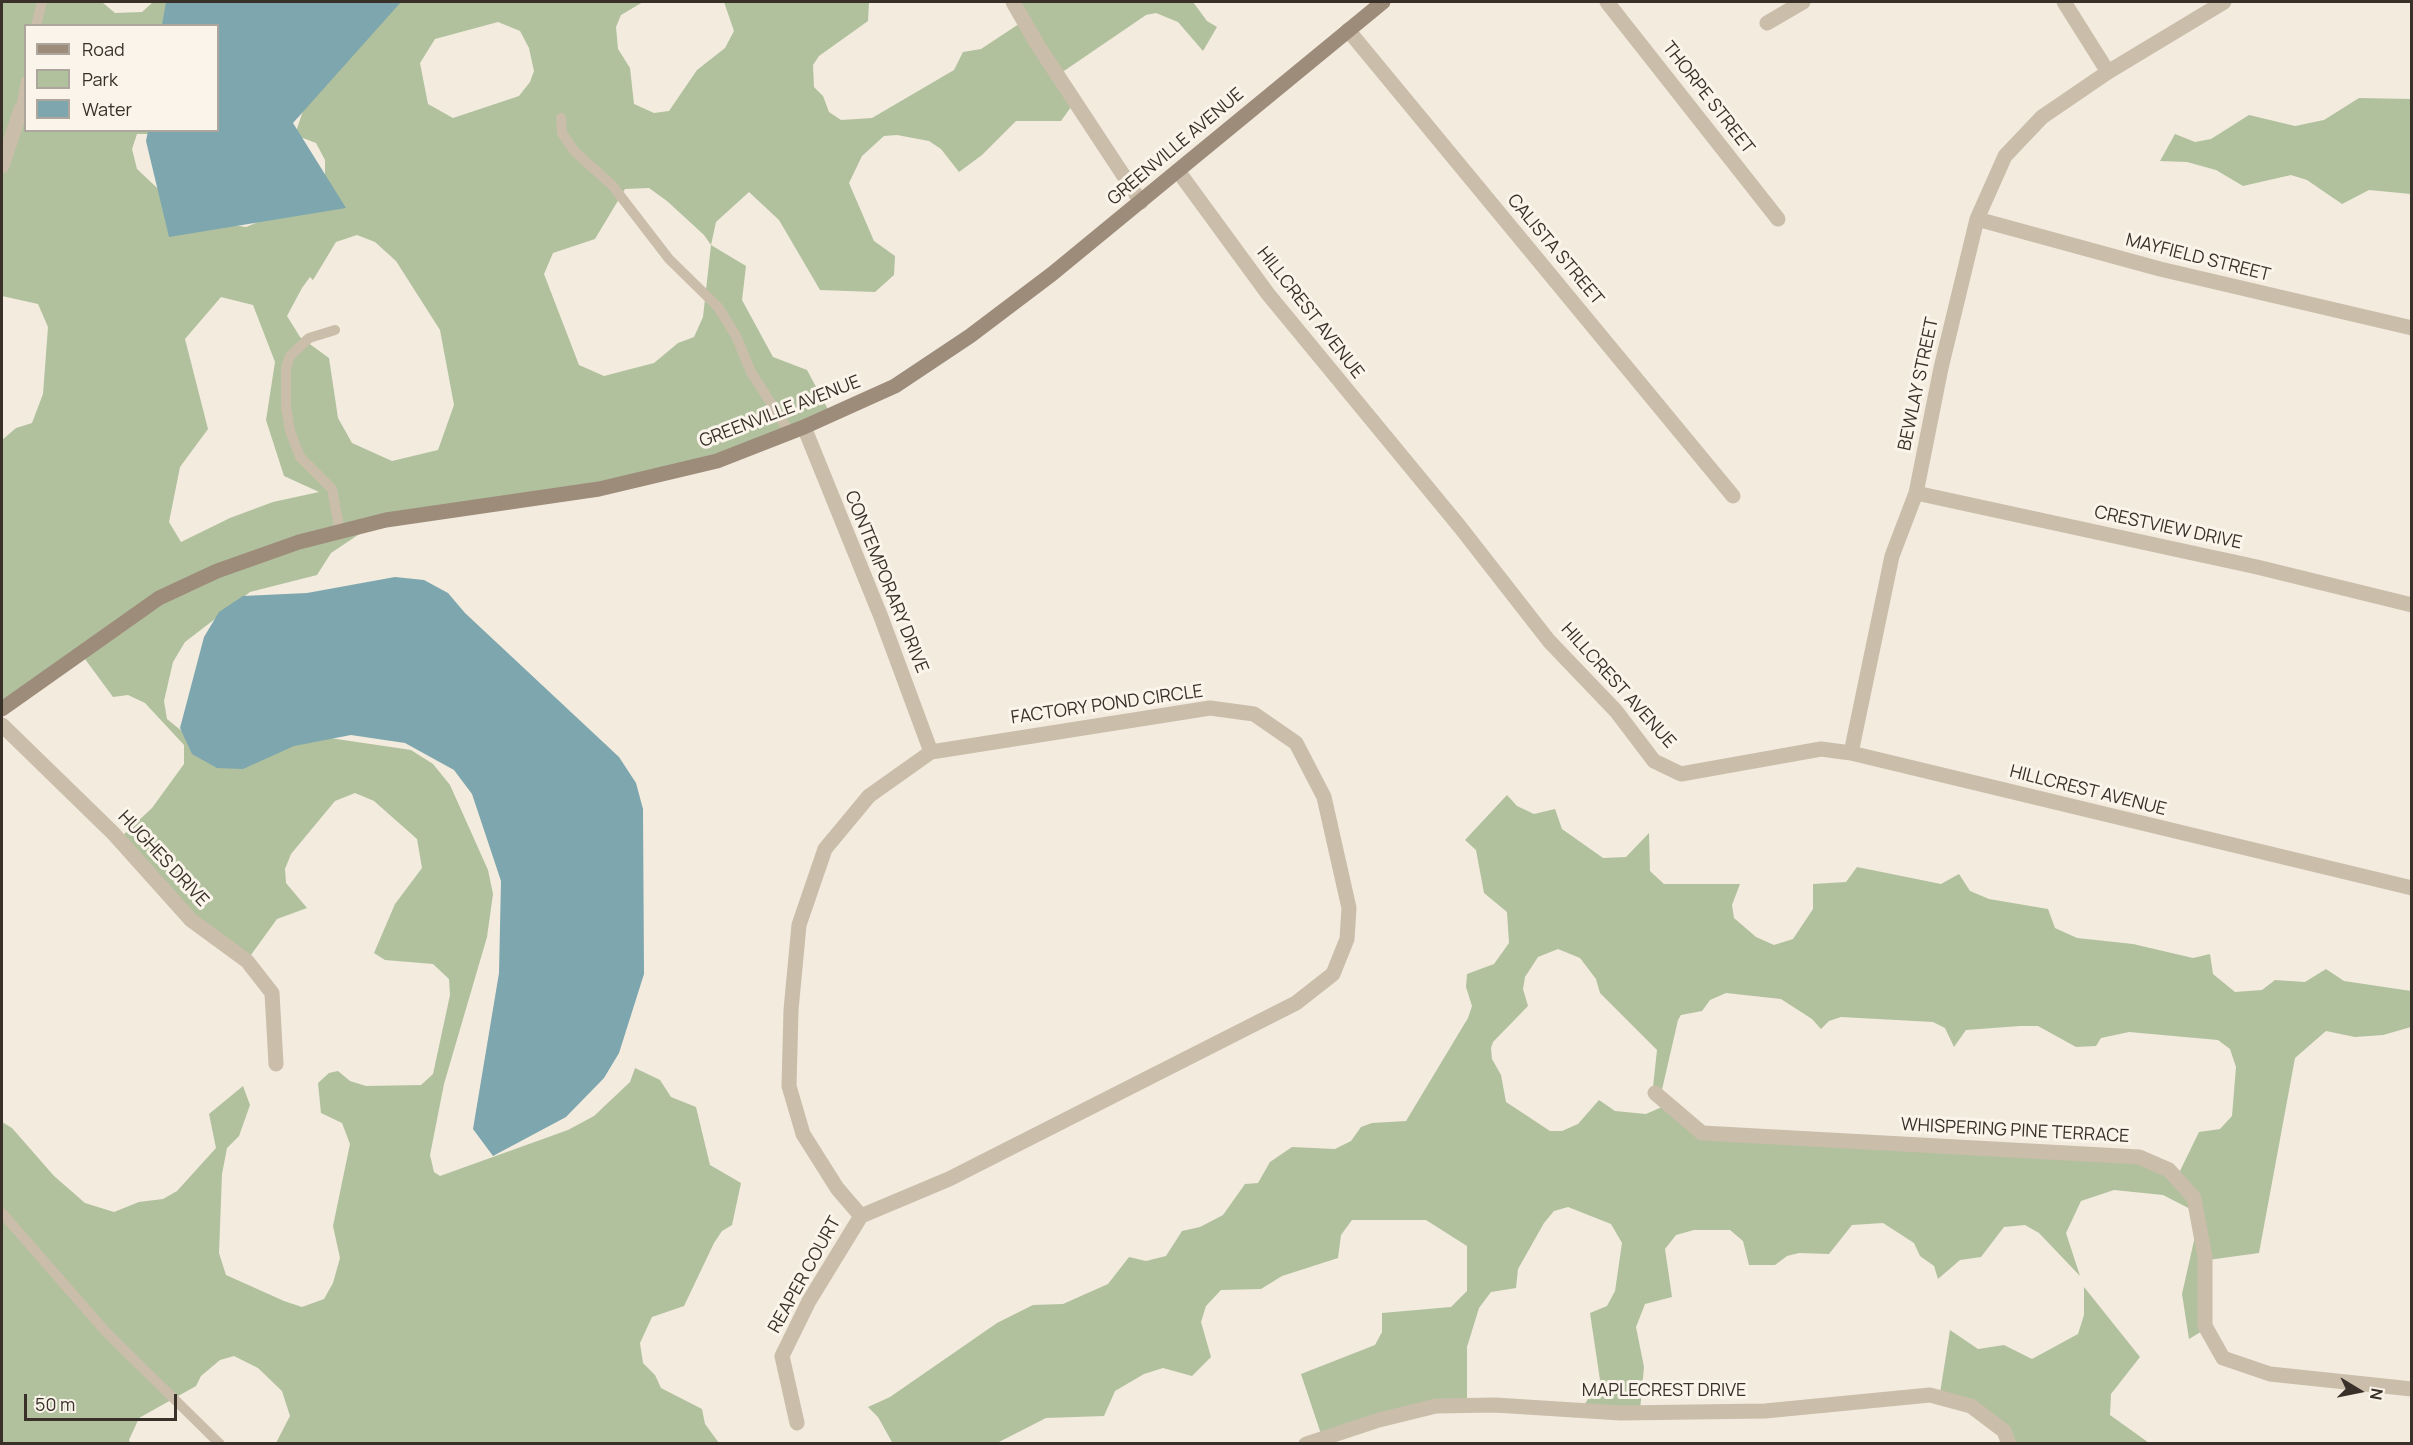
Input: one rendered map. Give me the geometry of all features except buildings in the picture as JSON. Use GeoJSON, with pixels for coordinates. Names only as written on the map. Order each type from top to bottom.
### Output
{"type":"FeatureCollection","features":[{"type":"Feature","properties":{"kind":"main road","name":"GREENVILLE AVENUE"},"geometry":{"type":"LineString","coordinates":[[2,709],[159,598],[217,571],[299,542],[386,520],[599,489],[717,461],[797,430],[896,386],[970,336],[1141,202],[1383,2]]}},
{"type":"Feature","properties":{"kind":"street"},"geometry":{"type":"LineString","coordinates":[[1013,2],[1037,44],[1141,202]]}},
{"type":"Feature","properties":{"kind":"street","name":"THORPE STREET"},"geometry":{"type":"LineString","coordinates":[[1607,2],[1778,219]]}},
{"type":"Feature","properties":{"kind":"street"},"geometry":{"type":"LineString","coordinates":[[1767,23],[1803,2]]}},
{"type":"Feature","properties":{"kind":"street"},"geometry":{"type":"LineString","coordinates":[[2064,2],[2108,72]]}},
{"type":"Feature","properties":{"kind":"street","name":"BEWLAY STREET"},"geometry":{"type":"LineString","coordinates":[[1851,753],[1893,556],[1916,493],[1977,219],[2005,156],[2042,117],[2108,72],[2224,2]]}},
{"type":"Feature","properties":{"kind":"street","name":"CALISTA STREET"},"geometry":{"type":"LineString","coordinates":[[1348,30],[1733,496]]}},
{"type":"Feature","properties":{"kind":"street"},"geometry":{"type":"LineString","coordinates":[[2,161],[21,109]]}},
{"type":"Feature","properties":{"kind":"street","name":"HILLCREST AVENUE"},"geometry":{"type":"LineString","coordinates":[[1178,171],[1268,294],[1460,527],[1550,641],[1616,711],[1654,761],[1681,774],[1726,768],[1821,749],[1851,753],[2412,888]]}},
{"type":"Feature","properties":{"kind":"street","name":"MAYFIELD STREET"},"geometry":{"type":"LineString","coordinates":[[1977,219],[2149,267],[2412,328]]}},
{"type":"Feature","properties":{"kind":"street","name":"CONTEMPORARY DRIVE"},"geometry":{"type":"LineString","coordinates":[[797,430],[881,617],[931,752]]}},
{"type":"Feature","properties":{"kind":"street","name":"CRESTVIEW DRIVE"},"geometry":{"type":"LineString","coordinates":[[1916,493],[2257,567],[2412,605]]}},
{"type":"Feature","properties":{"kind":"street","name":"FACTORY POND CIRCLE"},"geometry":{"type":"LineString","coordinates":[[1210,708],[1254,714],[1296,743],[1324,797],[1348,908],[1347,939],[1333,974],[1296,1003],[959,1174],[861,1216],[837,1188],[803,1134],[789,1086],[791,1010],[799,925],[825,849],[869,796],[931,752],[1210,708]]}},
{"type":"Feature","properties":{"kind":"street","name":"HUGHES DRIVE"},"geometry":{"type":"LineString","coordinates":[[2,725],[113,833],[191,920],[247,961],[272,993],[276,1064]]}},
{"type":"Feature","properties":{"kind":"street","name":"WHISPERING PINE TERRACE"},"geometry":{"type":"LineString","coordinates":[[1655,1093],[1702,1133],[2139,1157],[2169,1170],[2194,1198],[2205,1257],[2205,1326],[2223,1358],[2270,1374],[2412,1389]]}},
{"type":"Feature","properties":{"kind":"street","name":"REAPER COURT"},"geometry":{"type":"LineString","coordinates":[[797,1423],[782,1356],[809,1301],[861,1216]]}},
{"type":"Feature","properties":{"kind":"street","name":"MAPLECREST DRIVE"},"geometry":{"type":"LineString","coordinates":[[1306,1443],[1379,1420],[1436,1406],[1495,1404],[1620,1413],[1766,1411],[1930,1395],[1971,1406],[2004,1431],[2009,1443]]}},
{"type":"Feature","properties":{"kind":"lane"},"geometry":{"type":"LineString","coordinates":[[36,24],[42,2]]}},
{"type":"Feature","properties":{"kind":"lane"},"geometry":{"type":"LineString","coordinates":[[21,109],[24,92]]}},
{"type":"Feature","properties":{"kind":"lane"},"geometry":{"type":"LineString","coordinates":[[561,118],[562,133],[575,152],[612,184],[669,259],[718,307],[736,336],[751,372],[797,430]]}},
{"type":"Feature","properties":{"kind":"lane"},"geometry":{"type":"LineString","coordinates":[[335,330],[309,338],[290,356],[286,368],[286,406],[290,431],[300,457],[332,489],[340,532]]}},
{"type":"Feature","properties":{"kind":"lane"},"geometry":{"type":"LineString","coordinates":[[2,1213],[106,1332],[220,1443]]}},
{"type":"Feature","properties":{"kind":"green space"},"geometry":{"type":"Polygon","coordinates":[[[2,2],[102,2],[115,13],[142,12],[153,2],[170,2],[176,24],[24,24],[24,132],[166,132],[137,134],[132,149],[137,169],[189,218],[246,227],[299,205],[325,185],[325,160],[316,143],[295,135],[309,92],[354,2],[643,2],[621,15],[616,27],[618,49],[630,68],[634,104],[654,113],[669,111],[697,70],[725,48],[734,31],[724,2],[869,2],[868,21],[819,56],[813,65],[814,87],[823,96],[829,112],[841,120],[872,118],[954,70],[963,52],[981,49],[1025,20],[1016,2],[1193,2],[1207,21],[1217,27],[1203,51],[1178,22],[1156,13],[1146,15],[1061,73],[1076,100],[1061,121],[1016,121],[982,155],[959,172],[941,149],[929,141],[897,135],[884,136],[862,156],[849,183],[874,241],[895,256],[894,275],[875,292],[820,290],[779,220],[749,192],[716,222],[711,245],[746,266],[742,300],[773,357],[807,370],[831,415],[721,461],[376,523],[331,553],[317,575],[250,592],[185,642],[173,662],[164,701],[167,719],[216,759],[296,733],[411,750],[433,764],[450,785],[488,870],[493,894],[487,937],[444,1084],[430,1155],[434,1172],[440,1176],[568,1130],[594,1116],[630,1082],[635,1068],[660,1080],[671,1097],[696,1107],[710,1165],[741,1183],[732,1225],[722,1231],[714,1243],[684,1306],[652,1317],[640,1343],[643,1363],[655,1375],[661,1388],[702,1409],[705,1424],[719,1443],[276,1443],[290,1416],[282,1391],[258,1368],[234,1356],[220,1360],[201,1376],[196,1386],[139,1418],[129,1440],[130,1443],[2,1443],[2,1122],[12,1128],[54,1176],[85,1203],[114,1212],[139,1202],[163,1199],[177,1191],[216,1148],[209,1114],[243,1086],[250,1105],[239,1136],[227,1148],[222,1174],[219,1253],[226,1275],[302,1307],[324,1299],[333,1283],[340,1258],[333,1226],[350,1144],[342,1123],[321,1113],[318,1083],[329,1073],[338,1071],[350,1081],[366,1086],[421,1085],[433,1074],[450,995],[449,979],[433,964],[385,960],[374,953],[395,904],[422,868],[417,839],[374,801],[355,793],[335,801],[291,854],[285,869],[286,883],[307,908],[277,919],[248,959],[193,920],[121,837],[152,808],[184,764],[184,745],[145,703],[128,695],[113,697],[82,655],[2,711],[2,440],[16,428],[32,423],[43,394],[48,327],[38,304],[2,296],[2,2]],[[498,22],[435,39],[420,63],[428,104],[453,118],[519,96],[530,82],[534,71],[529,48],[520,31],[498,22]],[[649,188],[625,189],[595,239],[553,253],[544,274],[579,365],[604,376],[654,363],[678,343],[694,337],[703,317],[711,245],[704,235],[667,201],[649,188]],[[357,235],[336,242],[313,280],[310,277],[302,288],[287,316],[300,337],[329,358],[338,418],[352,443],[392,461],[438,450],[454,405],[440,330],[396,261],[375,242],[357,235]],[[221,297],[185,339],[208,429],[180,467],[169,522],[181,542],[230,518],[273,502],[319,492],[284,476],[266,420],[275,362],[253,305],[221,297]]]}},
{"type":"Feature","properties":{"kind":"green space"},"geometry":{"type":"Polygon","coordinates":[[[2359,98],[2411,99],[2411,194],[2369,190],[2342,204],[2307,180],[2291,175],[2243,186],[2216,170],[2187,162],[2160,161],[2175,134],[2195,142],[2211,139],[2249,115],[2295,126],[2324,120],[2359,98]]]}},
{"type":"Feature","properties":{"kind":"green space"},"geometry":{"type":"Polygon","coordinates":[[[1507,795],[1517,806],[1534,814],[1555,809],[1562,829],[1603,858],[1626,857],[1649,833],[1650,871],[1664,884],[1740,884],[1732,905],[1734,918],[1756,937],[1774,945],[1793,939],[1813,909],[1813,884],[1846,882],[1857,867],[1941,884],[1959,874],[1970,891],[1989,899],[2048,909],[2055,928],[2077,938],[2133,944],[2193,958],[2210,954],[2213,974],[2235,992],[2262,990],[2275,980],[2305,982],[2326,969],[2344,981],[2411,991],[2411,1027],[2383,1035],[2355,1037],[2326,1031],[2295,1058],[2259,1253],[2208,1260],[2209,1327],[2189,1339],[2182,1294],[2200,1214],[2163,1195],[2114,1190],[2081,1201],[2066,1233],[2080,1276],[2039,1233],[2025,1225],[2004,1227],[1981,1257],[1960,1260],[1938,1279],[1934,1266],[1920,1256],[1914,1243],[1883,1223],[1852,1225],[1829,1254],[1799,1253],[1787,1256],[1775,1265],[1749,1265],[1743,1241],[1730,1230],[1694,1230],[1676,1235],[1665,1249],[1672,1297],[1645,1304],[1636,1327],[1644,1367],[1640,1410],[1581,1410],[1600,1380],[1590,1313],[1607,1306],[1615,1291],[1622,1243],[1611,1224],[1568,1207],[1554,1211],[1544,1223],[1518,1269],[1516,1288],[1491,1292],[1479,1308],[1467,1347],[1467,1403],[1322,1437],[1301,1374],[1375,1345],[1382,1332],[1382,1313],[1451,1307],[1467,1291],[1467,1246],[1426,1220],[1352,1220],[1341,1235],[1338,1258],[1282,1276],[1261,1289],[1221,1290],[1206,1306],[1201,1322],[1211,1357],[1192,1376],[1163,1368],[1144,1374],[1115,1391],[1104,1416],[1046,1418],[997,1443],[893,1444],[878,1417],[868,1407],[890,1397],[997,1323],[1033,1305],[1063,1304],[1108,1284],[1129,1257],[1146,1261],[1166,1256],[1182,1231],[1200,1227],[1223,1215],[1245,1184],[1258,1183],[1270,1162],[1292,1147],[1335,1149],[1351,1141],[1361,1127],[1372,1123],[1406,1121],[1468,1018],[1472,1006],[1466,987],[1467,974],[1494,964],[1509,943],[1507,912],[1484,893],[1476,850],[1465,840],[1507,795]],[[1558,949],[1538,957],[1525,977],[1523,989],[1528,1006],[1493,1042],[1491,1048],[1492,1059],[1501,1075],[1506,1102],[1550,1131],[1562,1131],[1578,1124],[1599,1100],[1615,1111],[1646,1114],[1664,1106],[1705,1133],[2121,1156],[2178,1175],[2199,1132],[2220,1129],[2232,1116],[2236,1067],[2230,1049],[2218,1040],[2129,1032],[2101,1038],[2096,1046],[2076,1047],[2038,1026],[2020,1026],[1966,1030],[1954,1047],[1945,1028],[1933,1022],[1841,1017],[1829,1021],[1821,1029],[1812,1019],[1781,999],[1726,993],[1710,1000],[1702,1011],[1681,1015],[1661,1094],[1653,1087],[1657,1050],[1600,993],[1596,979],[1580,958],[1558,949]]]}},
{"type":"Feature","properties":{"kind":"green space"},"geometry":{"type":"Polygon","coordinates":[[[2084,1287],[2140,1357],[2111,1394],[2110,1415],[2149,1443],[2012,1443],[1940,1393],[1950,1330],[1978,1349],[2004,1345],[2032,1359],[2078,1334],[2084,1315],[2084,1287]]]}},
{"type":"Feature","properties":{"kind":"water"},"geometry":{"type":"Polygon","coordinates":[[[166,2],[401,2],[293,123],[346,208],[169,237],[146,141],[148,132],[219,132],[219,24],[162,24],[166,2]]]}},
{"type":"Feature","properties":{"kind":"water"},"geometry":{"type":"Polygon","coordinates":[[[395,577],[424,580],[448,593],[465,613],[619,757],[636,783],[643,809],[644,974],[619,1053],[604,1078],[566,1117],[493,1156],[473,1129],[499,973],[501,881],[472,794],[454,770],[405,743],[351,735],[294,746],[243,769],[217,768],[192,754],[180,728],[204,637],[219,612],[243,596],[307,593],[395,577]]]}}]}
